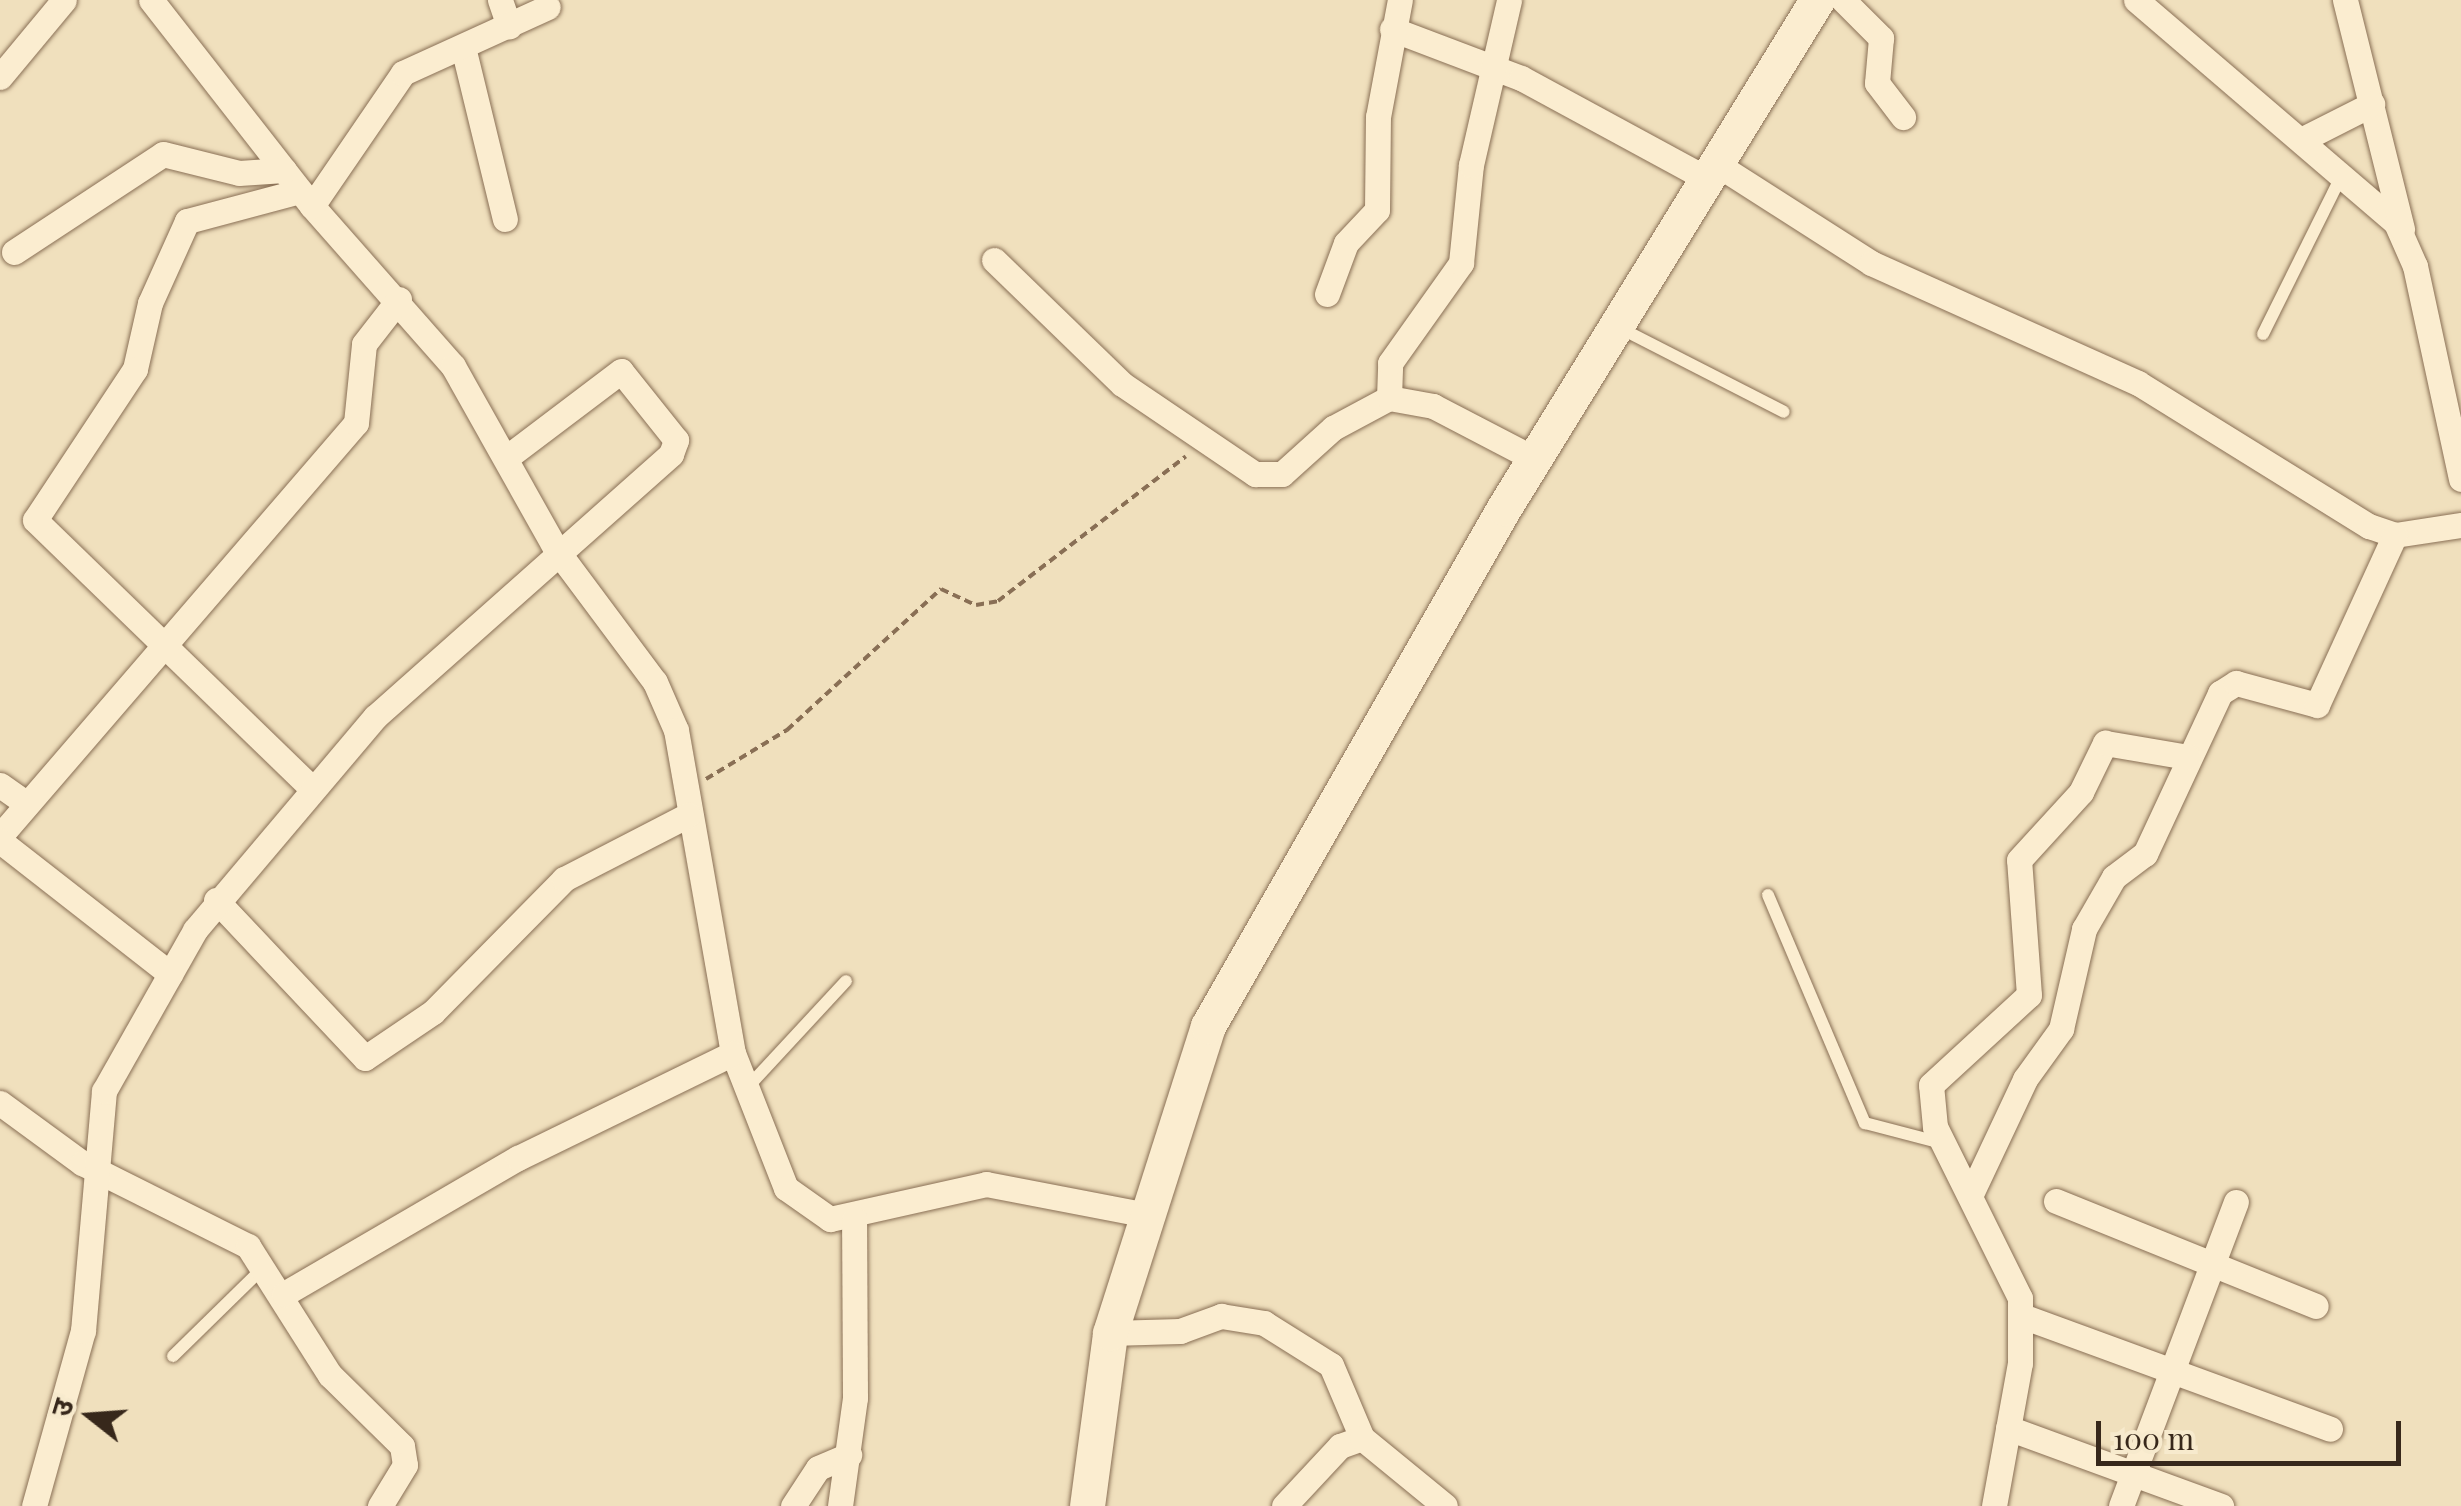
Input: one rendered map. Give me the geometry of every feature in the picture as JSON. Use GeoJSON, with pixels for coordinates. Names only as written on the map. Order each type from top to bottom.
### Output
{"type":"FeatureCollection","features":[{"type":"Feature","properties":{"kind":"main road"},"geometry":{"type":"LineString","coordinates":[[1087,1506],[1110,1333],[1142,1214],[1208,1026],[1245,952],[1504,508],[1817,0]]}},
{"type":"Feature","properties":{"kind":"street"},"geometry":{"type":"LineString","coordinates":[[0,76],[64,0]]}},
{"type":"Feature","properties":{"kind":"street"},"geometry":{"type":"LineString","coordinates":[[151,0],[306,198],[399,298],[454,366],[555,548],[656,682],[676,730],[733,1053],[786,1188],[817,1214],[854,1219],[986,1184],[1142,1214]]}},
{"type":"Feature","properties":{"kind":"street"},"geometry":{"type":"LineString","coordinates":[[500,0],[509,26]]}},
{"type":"Feature","properties":{"kind":"street"},"geometry":{"type":"LineString","coordinates":[[1327,294],[1346,243],[1378,204],[1378,117],[1400,0]]}},
{"type":"Feature","properties":{"kind":"street"},"geometry":{"type":"LineString","coordinates":[[1390,398],[1390,364],[1461,263],[1492,70],[1509,0]]}},
{"type":"Feature","properties":{"kind":"street"},"geometry":{"type":"LineString","coordinates":[[1844,0],[1878,34],[1877,83],[1903,116]]}},
{"type":"Feature","properties":{"kind":"street"},"geometry":{"type":"LineString","coordinates":[[2136,0],[2342,174],[2404,234]]}},
{"type":"Feature","properties":{"kind":"street"},"geometry":{"type":"LineString","coordinates":[[2345,0],[2461,480]]}},
{"type":"Feature","properties":{"kind":"street"},"geometry":{"type":"LineString","coordinates":[[311,788],[39,528],[36,510],[135,369],[150,303],[187,221],[306,198],[396,80],[548,7]]}},
{"type":"Feature","properties":{"kind":"street"},"geometry":{"type":"LineString","coordinates":[[1392,29],[1492,70],[1713,173],[1847,250],[2138,383],[2344,513],[2396,535],[2461,526]]}},
{"type":"Feature","properties":{"kind":"street"},"geometry":{"type":"LineString","coordinates":[[463,47],[506,219]]}},
{"type":"Feature","properties":{"kind":"street"},"geometry":{"type":"LineString","coordinates":[[2301,140],[2372,104]]}},
{"type":"Feature","properties":{"kind":"street"},"geometry":{"type":"LineString","coordinates":[[14,252],[164,154],[239,174],[284,170]]}},
{"type":"Feature","properties":{"kind":"street"},"geometry":{"type":"LineString","coordinates":[[994,260],[1122,384],[1204,443],[1273,477],[1390,398],[1434,406],[1531,466]]}},
{"type":"Feature","properties":{"kind":"street"},"geometry":{"type":"LineString","coordinates":[[170,974],[0,838],[356,423],[364,344],[399,298]]}},
{"type":"Feature","properties":{"kind":"street"},"geometry":{"type":"LineString","coordinates":[[34,1506],[83,1331],[104,1091],[170,974],[216,900],[311,788],[555,548],[671,454],[674,436],[621,371],[506,458]]}},
{"type":"Feature","properties":{"kind":"street"},"geometry":{"type":"LineString","coordinates":[[1971,1194],[2063,1016],[2076,946],[2114,877],[2144,854],[2188,757],[2227,685],[2317,704],[2396,535]]}},
{"type":"Feature","properties":{"kind":"street"},"geometry":{"type":"LineString","coordinates":[[1994,1506],[2022,1316],[2007,1260],[1943,1143],[1931,1085],[2018,1009],[2033,978],[2021,854],[2082,792],[2110,740],[2188,757]]}},
{"type":"Feature","properties":{"kind":"street"},"geometry":{"type":"LineString","coordinates":[[0,784],[28,804]]}},
{"type":"Feature","properties":{"kind":"street"},"geometry":{"type":"LineString","coordinates":[[216,900],[365,1058],[434,1012],[564,880],[686,803]]}},
{"type":"Feature","properties":{"kind":"street"},"geometry":{"type":"LineString","coordinates":[[2033,978],[2063,1016]]}},
{"type":"Feature","properties":{"kind":"street"},"geometry":{"type":"LineString","coordinates":[[284,1294],[518,1158],[733,1053]]}},
{"type":"Feature","properties":{"kind":"street"},"geometry":{"type":"LineString","coordinates":[[0,1104],[96,1170],[220,1226],[264,1267],[330,1375],[402,1446],[405,1465],[380,1506]]}},
{"type":"Feature","properties":{"kind":"street"},"geometry":{"type":"LineString","coordinates":[[2056,1201],[2316,1306]]}},
{"type":"Feature","properties":{"kind":"street"},"geometry":{"type":"LineString","coordinates":[[2121,1506],[2236,1202]]}},
{"type":"Feature","properties":{"kind":"street"},"geometry":{"type":"LineString","coordinates":[[840,1506],[849,1455],[854,1219]]}},
{"type":"Feature","properties":{"kind":"street"},"geometry":{"type":"LineString","coordinates":[[1110,1333],[1180,1331],[1221,1316],[1264,1323],[1331,1366],[1362,1438],[1445,1506]]}},
{"type":"Feature","properties":{"kind":"street"},"geometry":{"type":"LineString","coordinates":[[2022,1316],[2330,1428]]}},
{"type":"Feature","properties":{"kind":"street"},"geometry":{"type":"LineString","coordinates":[[2008,1428],[2134,1470],[2222,1506]]}},
{"type":"Feature","properties":{"kind":"street"},"geometry":{"type":"LineString","coordinates":[[1284,1506],[1340,1446],[1362,1438]]}},
{"type":"Feature","properties":{"kind":"street"},"geometry":{"type":"LineString","coordinates":[[794,1506],[818,1468],[849,1455]]}},
{"type":"Feature","properties":{"kind":"lane"},"geometry":{"type":"LineString","coordinates":[[2262,334],[2342,174]]}},
{"type":"Feature","properties":{"kind":"lane"},"geometry":{"type":"LineString","coordinates":[[1618,327],[1784,412]]}},
{"type":"Feature","properties":{"kind":"lane"},"geometry":{"type":"LineString","coordinates":[[1768,895],[1866,1123],[1943,1143]]}},
{"type":"Feature","properties":{"kind":"lane"},"geometry":{"type":"LineString","coordinates":[[745,1090],[846,981]]}},
{"type":"Feature","properties":{"kind":"lane"},"geometry":{"type":"LineString","coordinates":[[172,1356],[264,1267]]}},
{"type":"Feature","properties":{"kind":"path"},"geometry":{"type":"LineString","coordinates":[[686,803],[787,730],[942,589],[976,605],[998,601],[1204,443]]}}]}
